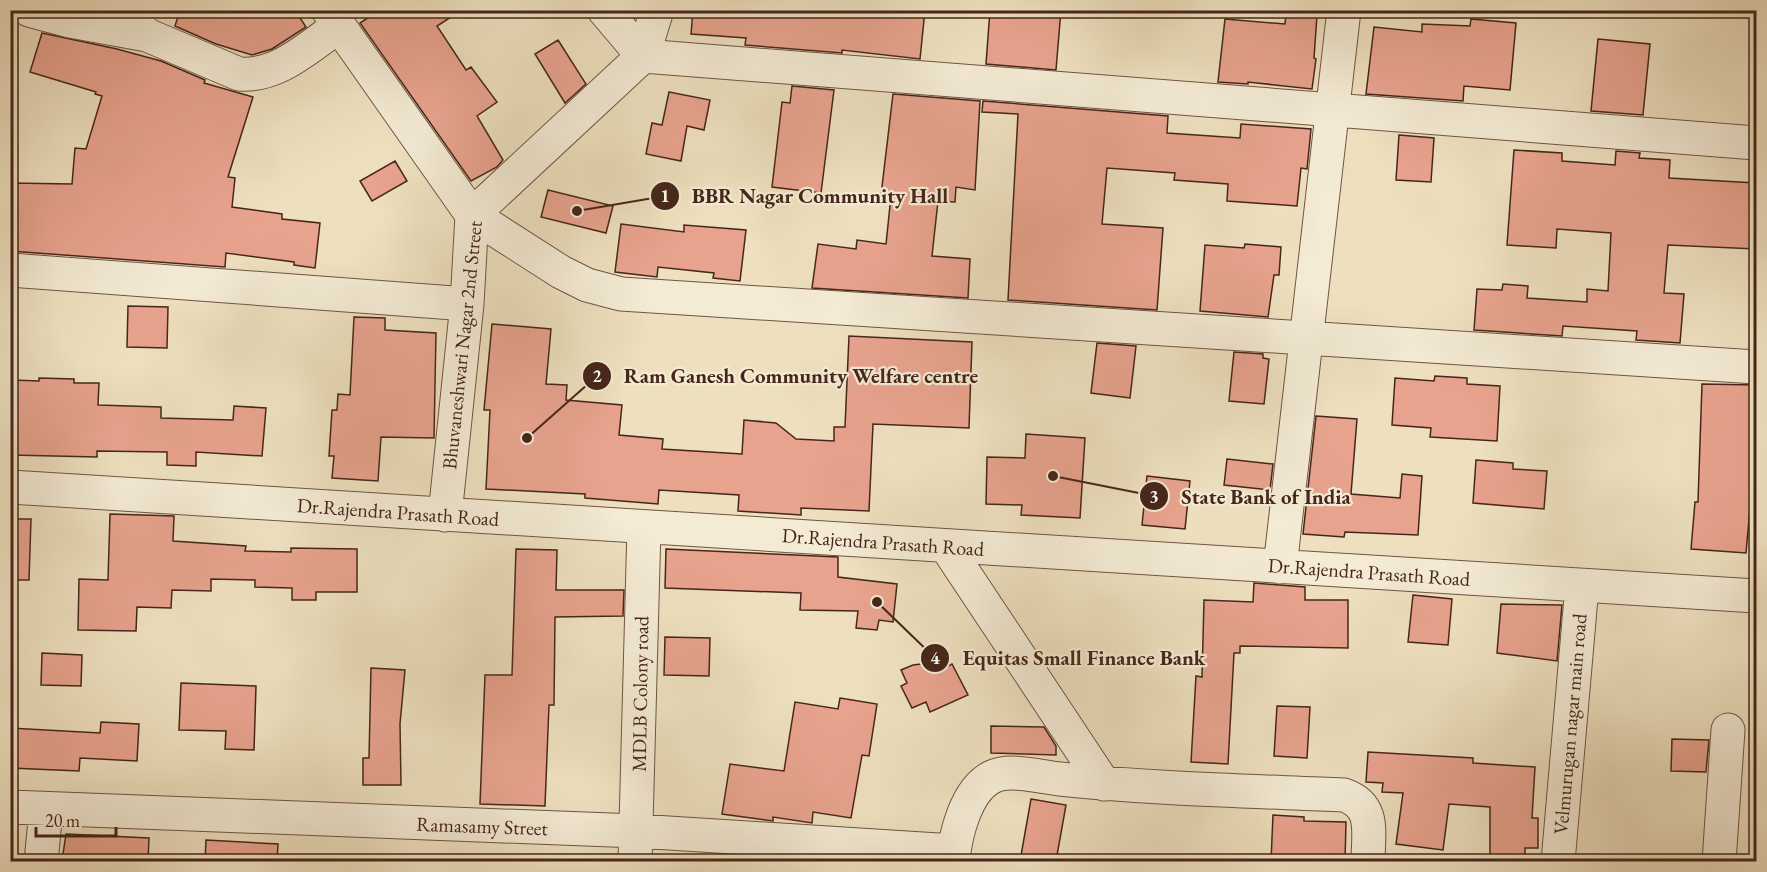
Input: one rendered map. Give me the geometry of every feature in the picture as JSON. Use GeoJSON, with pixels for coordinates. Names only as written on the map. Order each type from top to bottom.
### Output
{"type":"FeatureCollection","features":[{"type":"Feature","properties":{"kind":"street"},"geometry":{"type":"LineString","coordinates":[[29,10],[70,21],[147,35],[239,74],[254,75],[277,68],[333,18],[472,215],[561,272],[587,285],[621,294],[1756,367]]}},
{"type":"Feature","properties":{"kind":"street"},"geometry":{"type":"LineString","coordinates":[[121,10],[147,35]]}},
{"type":"Feature","properties":{"kind":"street"},"geometry":{"type":"LineString","coordinates":[[604,10],[643,56],[1756,143]]}},
{"type":"Feature","properties":{"kind":"street"},"geometry":{"type":"LineString","coordinates":[[643,56],[657,10]]}},
{"type":"Feature","properties":{"kind":"street"},"geometry":{"type":"LineString","coordinates":[[1280,567],[1335,111],[1344,10]]}},
{"type":"Feature","properties":{"kind":"street","name":"Bhuvaneshwari Nagar 2nd Street"},"geometry":{"type":"LineString","coordinates":[[446,515],[467,304],[472,215],[643,56]]}},
{"type":"Feature","properties":{"kind":"street"},"geometry":{"type":"LineString","coordinates":[[10,270],[467,304]]}},
{"type":"Feature","properties":{"kind":"street","name":"Dr.Rajendra Prasath Road"},"geometry":{"type":"LineString","coordinates":[[10,487],[1756,596]]}},
{"type":"Feature","properties":{"kind":"street","name":"MDLB Colony road"},"geometry":{"type":"LineString","coordinates":[[636,846],[644,527]]}},
{"type":"Feature","properties":{"kind":"street"},"geometry":{"type":"LineString","coordinates":[[946,546],[1104,784]]}},
{"type":"Feature","properties":{"kind":"street","name":"Velmurugan nagar main road"},"geometry":{"type":"LineString","coordinates":[[1558,861],[1582,586]]}},
{"type":"Feature","properties":{"kind":"street"},"geometry":{"type":"LineString","coordinates":[[1719,861],[1728,730]]}},
{"type":"Feature","properties":{"kind":"street"},"geometry":{"type":"LineString","coordinates":[[953,856],[971,798],[982,783],[994,776],[1016,774],[1104,784],[1344,795],[1357,799],[1368,815],[1368,861]]}},
{"type":"Feature","properties":{"kind":"street","name":"Ramasamy Street"},"geometry":{"type":"LineString","coordinates":[[10,807],[636,846],[953,856]]}},
{"type":"Feature","properties":{"kind":"street"},"geometry":{"type":"LineString","coordinates":[[40,861],[46,810]]}},
{"type":"Feature","properties":{"kind":"building"},"geometry":{"type":"Polygon","coordinates":[[[180,10],[295,10],[306,27],[272,49],[252,55],[216,44],[175,26],[180,10]]]}},
{"type":"Feature","properties":{"kind":"building"},"geometry":{"type":"Polygon","coordinates":[[[380,10],[462,10],[437,26],[466,70],[471,67],[497,102],[477,116],[503,160],[497,167],[471,181],[360,23],[380,10]]]}},
{"type":"Feature","properties":{"kind":"building"},"geometry":{"type":"Polygon","coordinates":[[[693,10],[925,10],[920,59],[842,50],[842,53],[745,45],[746,38],[691,34],[693,10]]]}},
{"type":"Feature","properties":{"kind":"building"},"geometry":{"type":"Polygon","coordinates":[[[990,10],[1061,10],[1056,70],[986,64],[990,10]]]}},
{"type":"Feature","properties":{"kind":"building"},"geometry":{"type":"Polygon","coordinates":[[[1286,14],[1317,15],[1314,58],[1316,59],[1312,89],[1248,82],[1248,84],[1218,82],[1225,19],[1285,24],[1286,14]]]}},
{"type":"Feature","properties":{"kind":"building"},"geometry":{"type":"Polygon","coordinates":[[[1471,19],[1516,23],[1510,90],[1464,86],[1463,101],[1366,94],[1374,27],[1422,32],[1422,24],[1470,26],[1471,19]]]}},
{"type":"Feature","properties":{"kind":"building"},"geometry":{"type":"Polygon","coordinates":[[[42,33],[161,61],[205,80],[204,83],[253,97],[228,177],[235,178],[232,207],[282,214],[282,219],[320,223],[315,268],[294,265],[294,262],[226,253],[225,267],[10,251],[10,183],[72,184],[75,148],[86,149],[102,96],[95,94],[96,92],[30,72],[42,33]]]}},
{"type":"Feature","properties":{"kind":"building"},"geometry":{"type":"Polygon","coordinates":[[[1598,39],[1650,44],[1643,115],[1591,111],[1598,39]]]}},
{"type":"Feature","properties":{"kind":"building"},"geometry":{"type":"Polygon","coordinates":[[[558,40],[586,84],[565,103],[535,54],[558,40]]]}},
{"type":"Feature","properties":{"kind":"building"},"geometry":{"type":"Polygon","coordinates":[[[792,86],[834,90],[821,193],[772,187],[782,102],[790,103],[792,86]]]}},
{"type":"Feature","properties":{"kind":"building"},"geometry":{"type":"Polygon","coordinates":[[[669,92],[710,100],[704,130],[687,126],[681,161],[646,154],[652,123],[662,125],[669,92]]]}},
{"type":"Feature","properties":{"kind":"building"},"geometry":{"type":"Polygon","coordinates":[[[893,94],[980,101],[975,190],[956,187],[955,202],[938,201],[932,256],[970,259],[968,298],[812,288],[818,244],[856,249],[857,240],[886,244],[891,196],[881,195],[893,94]]]}},
{"type":"Feature","properties":{"kind":"building"},"geometry":{"type":"Polygon","coordinates":[[[983,101],[1168,116],[1167,133],[1240,138],[1241,124],[1311,129],[1307,169],[1301,168],[1297,206],[1227,201],[1228,184],[1174,180],[1175,173],[1107,168],[1102,224],[1163,228],[1157,310],[1008,300],[1018,114],[982,112],[983,101]]]}},
{"type":"Feature","properties":{"kind":"building"},"geometry":{"type":"Polygon","coordinates":[[[1399,135],[1434,138],[1431,182],[1396,180],[1399,135]]]}},
{"type":"Feature","properties":{"kind":"building"},"geometry":{"type":"Polygon","coordinates":[[[1514,150],[1562,153],[1562,161],[1615,165],[1616,151],[1640,153],[1639,158],[1670,160],[1669,178],[1756,183],[1756,249],[1668,245],[1664,293],[1684,294],[1680,343],[1636,340],[1637,331],[1563,326],[1562,336],[1474,330],[1477,289],[1502,290],[1503,284],[1528,286],[1527,298],[1587,302],[1587,289],[1608,291],[1611,233],[1557,229],[1556,248],[1507,245],[1514,150]]]}},
{"type":"Feature","properties":{"kind":"building"},"geometry":{"type":"Polygon","coordinates":[[[395,161],[407,181],[372,201],[360,181],[395,161]]]}},
{"type":"Feature","properties":{"kind":"building"},"geometry":{"type":"Polygon","coordinates":[[[548,190],[613,206],[606,233],[541,217],[548,190]]]}},
{"type":"Feature","properties":{"kind":"building"},"geometry":{"type":"Polygon","coordinates":[[[621,224],[684,232],[684,225],[746,230],[740,281],[713,278],[714,273],[658,267],[657,277],[615,272],[621,224]]]}},
{"type":"Feature","properties":{"kind":"building"},"geometry":{"type":"Polygon","coordinates":[[[1245,244],[1281,247],[1279,275],[1274,275],[1268,317],[1200,311],[1205,245],[1244,248],[1245,244]]]}},
{"type":"Feature","properties":{"kind":"building"},"geometry":{"type":"Polygon","coordinates":[[[128,306],[168,307],[167,348],[127,347],[128,306]]]}},
{"type":"Feature","properties":{"kind":"building"},"geometry":{"type":"Polygon","coordinates":[[[354,317],[385,318],[385,330],[436,333],[434,438],[381,437],[378,481],[332,478],[334,456],[329,456],[332,410],[337,410],[338,394],[350,395],[354,317]]]}},
{"type":"Feature","properties":{"kind":"building"},"geometry":{"type":"Polygon","coordinates":[[[492,324],[551,329],[546,384],[567,385],[566,400],[622,405],[619,435],[663,439],[662,449],[742,454],[744,420],[776,423],[796,439],[834,441],[834,427],[845,427],[849,336],[972,342],[969,428],[873,424],[869,511],[801,508],[801,515],[738,511],[739,495],[659,490],[658,504],[585,498],[585,494],[486,489],[490,410],[484,410],[492,324]]]}},
{"type":"Feature","properties":{"kind":"building"},"geometry":{"type":"Polygon","coordinates":[[[1097,343],[1136,346],[1130,398],[1091,393],[1097,343]]]}},
{"type":"Feature","properties":{"kind":"building"},"geometry":{"type":"Polygon","coordinates":[[[1234,352],[1263,354],[1263,358],[1269,359],[1264,404],[1229,401],[1234,352]]]}},
{"type":"Feature","properties":{"kind":"building"},"geometry":{"type":"Polygon","coordinates":[[[1435,376],[1467,378],[1467,384],[1500,386],[1497,441],[1430,437],[1431,428],[1392,425],[1395,378],[1434,381],[1435,376]]]}},
{"type":"Feature","properties":{"kind":"building"},"geometry":{"type":"Polygon","coordinates":[[[39,378],[74,379],[74,383],[99,383],[98,405],[161,407],[161,418],[233,420],[234,406],[266,408],[262,456],[196,452],[196,466],[167,465],[167,452],[97,451],[97,457],[10,455],[12,380],[39,381],[39,378]]]}},
{"type":"Feature","properties":{"kind":"building"},"geometry":{"type":"Polygon","coordinates":[[[1702,384],[1756,385],[1756,476],[1753,475],[1746,553],[1691,549],[1695,502],[1698,502],[1702,384]]]}},
{"type":"Feature","properties":{"kind":"building"},"geometry":{"type":"Polygon","coordinates":[[[1316,416],[1357,419],[1351,494],[1400,498],[1402,474],[1422,476],[1418,535],[1345,532],[1344,537],[1303,534],[1316,416]]]}},
{"type":"Feature","properties":{"kind":"building"},"geometry":{"type":"Polygon","coordinates":[[[1026,434],[1085,438],[1080,518],[1021,515],[1022,505],[986,504],[987,457],[1025,458],[1026,434]]]}},
{"type":"Feature","properties":{"kind":"building"},"geometry":{"type":"Polygon","coordinates":[[[1227,459],[1273,464],[1270,490],[1224,485],[1227,459]]]}},
{"type":"Feature","properties":{"kind":"building"},"geometry":{"type":"Polygon","coordinates":[[[1476,460],[1513,463],[1513,469],[1547,471],[1544,509],[1473,503],[1476,460]]]}},
{"type":"Feature","properties":{"kind":"building"},"geometry":{"type":"Polygon","coordinates":[[[1147,476],[1190,481],[1185,529],[1142,525],[1147,476]]]}},
{"type":"Feature","properties":{"kind":"building"},"geometry":{"type":"Polygon","coordinates":[[[110,514],[174,516],[173,541],[246,546],[245,551],[291,552],[291,548],[357,549],[357,592],[316,592],[316,600],[292,600],[292,588],[255,587],[255,580],[211,579],[211,591],[172,590],[171,608],[137,607],[136,631],[78,630],[79,579],[108,580],[110,514]]]}},
{"type":"Feature","properties":{"kind":"building"},"geometry":{"type":"Polygon","coordinates":[[[10,519],[31,519],[29,580],[10,580],[10,519]]]}},
{"type":"Feature","properties":{"kind":"building"},"geometry":{"type":"Polygon","coordinates":[[[516,549],[557,550],[556,590],[624,590],[623,616],[555,617],[554,705],[549,705],[545,806],[480,804],[485,675],[512,675],[516,549]]]}},
{"type":"Feature","properties":{"kind":"building"},"geometry":{"type":"Polygon","coordinates":[[[666,549],[838,557],[838,577],[897,584],[893,622],[879,620],[877,630],[856,628],[858,611],[800,610],[801,593],[665,588],[666,549]]]}},
{"type":"Feature","properties":{"kind":"building"},"geometry":{"type":"Polygon","coordinates":[[[1254,583],[1305,587],[1305,600],[1348,600],[1348,648],[1240,646],[1240,653],[1234,653],[1228,764],[1191,762],[1196,676],[1202,677],[1204,600],[1253,602],[1254,583]]]}},
{"type":"Feature","properties":{"kind":"building"},"geometry":{"type":"Polygon","coordinates":[[[1413,595],[1452,599],[1448,645],[1408,642],[1413,595]]]}},
{"type":"Feature","properties":{"kind":"building"},"geometry":{"type":"Polygon","coordinates":[[[1501,604],[1562,605],[1557,661],[1497,653],[1501,604]]]}},
{"type":"Feature","properties":{"kind":"building"},"geometry":{"type":"Polygon","coordinates":[[[665,637],[710,638],[709,676],[664,675],[665,637]]]}},
{"type":"Feature","properties":{"kind":"building"},"geometry":{"type":"Polygon","coordinates":[[[42,653],[82,655],[81,686],[41,685],[42,653]]]}},
{"type":"Feature","properties":{"kind":"building"},"geometry":{"type":"Polygon","coordinates":[[[938,662],[942,669],[952,664],[968,695],[930,712],[926,702],[912,708],[901,686],[907,683],[901,670],[913,665],[938,662]]]}},
{"type":"Feature","properties":{"kind":"building"},"geometry":{"type":"Polygon","coordinates":[[[371,668],[405,670],[400,724],[401,785],[363,785],[363,758],[369,758],[371,668]]]}},
{"type":"Feature","properties":{"kind":"building"},"geometry":{"type":"Polygon","coordinates":[[[181,683],[256,686],[254,750],[225,749],[226,731],[179,730],[181,683]]]}},
{"type":"Feature","properties":{"kind":"building"},"geometry":{"type":"Polygon","coordinates":[[[840,698],[877,704],[869,756],[862,755],[851,818],[813,812],[812,823],[773,817],[773,821],[722,814],[730,764],[784,771],[795,702],[838,709],[840,698]]]}},
{"type":"Feature","properties":{"kind":"building"},"geometry":{"type":"Polygon","coordinates":[[[1277,706],[1310,707],[1307,758],[1274,756],[1277,706]]]}},
{"type":"Feature","properties":{"kind":"building"},"geometry":{"type":"Polygon","coordinates":[[[101,722],[139,724],[137,761],[80,758],[79,771],[10,768],[10,728],[100,733],[101,722]]]}},
{"type":"Feature","properties":{"kind":"building"},"geometry":{"type":"Polygon","coordinates":[[[991,726],[1044,727],[1056,746],[1056,755],[991,753],[991,726]]]}},
{"type":"Feature","properties":{"kind":"building"},"geometry":{"type":"Polygon","coordinates":[[[1672,739],[1709,740],[1706,772],[1671,771],[1672,739]]]}},
{"type":"Feature","properties":{"kind":"building"},"geometry":{"type":"Polygon","coordinates":[[[1368,752],[1473,758],[1473,763],[1535,767],[1532,818],[1538,818],[1538,848],[1525,848],[1525,861],[1490,861],[1490,807],[1449,804],[1443,850],[1396,844],[1403,793],[1382,792],[1383,783],[1366,782],[1368,752]]]}},
{"type":"Feature","properties":{"kind":"building"},"geometry":{"type":"Polygon","coordinates":[[[1031,799],[1066,805],[1056,861],[1020,861],[1031,799]]]}},
{"type":"Feature","properties":{"kind":"building"},"geometry":{"type":"Polygon","coordinates":[[[1273,815],[1304,817],[1304,821],[1346,822],[1345,861],[1271,861],[1273,815]]]}},
{"type":"Feature","properties":{"kind":"building"},"geometry":{"type":"Polygon","coordinates":[[[66,834],[149,838],[148,861],[62,861],[66,834]]]}},
{"type":"Feature","properties":{"kind":"building"},"geometry":{"type":"Polygon","coordinates":[[[206,840],[278,844],[277,861],[205,861],[206,840]]]}},
{"type":"Feature","properties":{"kind":"place","name":"BBR Nagar Community Hall"},"geometry":{"type":"Point","coordinates":[577,211]}},
{"type":"Feature","properties":{"kind":"place","name":"Ram Ganesh Community Welfare centre"},"geometry":{"type":"Point","coordinates":[527,438]}},
{"type":"Feature","properties":{"kind":"place","name":"State Bank of India"},"geometry":{"type":"Point","coordinates":[1053,476]}},
{"type":"Feature","properties":{"kind":"place","name":"Equitas Small Finance Bank"},"geometry":{"type":"Point","coordinates":[877,602]}}]}
